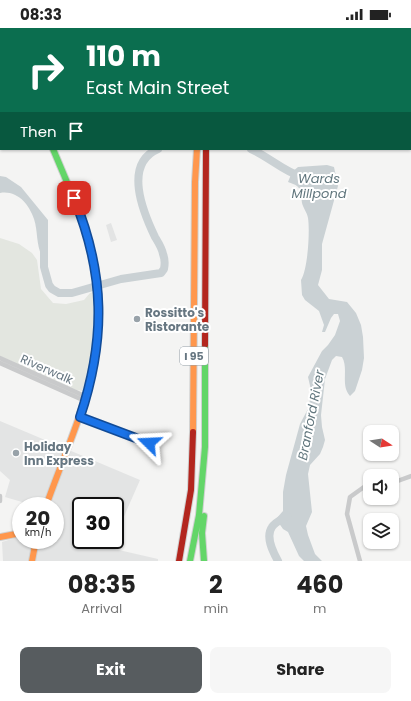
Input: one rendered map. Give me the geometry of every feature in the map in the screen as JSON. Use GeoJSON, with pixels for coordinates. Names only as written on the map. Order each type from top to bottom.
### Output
{"type":"FeatureCollection","features":[{"type":"Feature","properties":{"kind":"main road"},"geometry":{"type":"LineString","coordinates":[[49,497],[86,399],[94,366],[99,326],[97,278],[90,243],[83,220],[53,150]]}},
{"type":"Feature","properties":{"kind":"main road","name":"I 95"},"geometry":{"type":"LineString","coordinates":[[179,561],[191,490],[193,455],[195,182],[197,150]]}},
{"type":"Feature","properties":{"kind":"main road","name":"I 95"},"geometry":{"type":"LineString","coordinates":[[190,561],[199,514],[205,447],[206,150]]}},
{"type":"Feature","properties":{"kind":"main road"},"geometry":{"type":"LineString","coordinates":[[204,561],[202,533],[205,488],[205,447]]}},
{"type":"Feature","properties":{"kind":"main road"},"geometry":{"type":"LineString","coordinates":[[0,536],[12,534]]}},
{"type":"Feature","properties":{"kind":"main road"},"geometry":{"type":"LineString","coordinates":[[32,561],[34,549]]}},
{"type":"Feature","properties":{"kind":"street","name":"Riverwalk"},"geometry":{"type":"LineString","coordinates":[[0,358],[86,399]]}},
{"type":"Feature","properties":{"kind":"street","name":"Riverwalk"},"geometry":{"type":"LineString","coordinates":[[0,363],[86,399]]}},
{"type":"Feature","properties":{"kind":"street"},"geometry":{"type":"LineString","coordinates":[[80,417],[149,443]]}},
{"type":"Feature","properties":{"kind":"street"},"geometry":{"type":"LineString","coordinates":[[399,480],[411,476]]}},
{"type":"Feature","properties":{"kind":"street"},"geometry":{"type":"LineString","coordinates":[[360,561],[347,514],[350,497],[363,488]]}},
{"type":"Feature","properties":{"kind":"street"},"geometry":{"type":"LineString","coordinates":[[0,496],[0,501]]}},
{"type":"Feature","properties":{"kind":"shaded area"},"geometry":{"type":"Polygon","coordinates":[[[111,223],[117,240],[111,242],[106,225],[111,223]]]}},
{"type":"Feature","properties":{"kind":"shaded area"},"geometry":{"type":"Polygon","coordinates":[[[0,238],[19,244],[32,253],[37,260],[41,289],[53,303],[66,304],[84,300],[90,293],[93,292],[95,318],[92,354],[83,391],[76,390],[0,356],[0,238]]]}},
{"type":"Feature","properties":{"kind":"shaded area"},"geometry":{"type":"Polygon","coordinates":[[[0,421],[140,480],[124,516],[124,497],[72,497],[72,549],[114,549],[158,559],[158,561],[3,561],[2,542],[12,539],[12,549],[64,549],[64,497],[12,497],[12,499],[5,497],[10,480],[0,471],[0,421]]]}},
{"type":"Feature","properties":{"kind":"water","name":"Wards Millpond"},"geometry":{"type":"Polygon","coordinates":[[[327,165],[334,167],[338,186],[322,244],[322,270],[318,285],[329,299],[347,302],[356,313],[361,325],[364,358],[362,370],[355,391],[350,396],[347,392],[345,367],[342,357],[336,356],[332,360],[325,379],[321,415],[325,440],[320,454],[310,465],[308,474],[312,512],[306,526],[315,554],[322,561],[304,561],[299,556],[288,532],[283,529],[276,519],[283,511],[283,492],[286,475],[300,424],[309,407],[311,390],[308,377],[322,351],[335,335],[340,321],[338,314],[334,314],[325,332],[322,332],[324,325],[319,311],[305,300],[302,295],[301,280],[308,249],[308,218],[299,188],[288,182],[292,172],[298,167],[327,165]]]}},
{"type":"Feature","properties":{"kind":"water"},"geometry":{"type":"Polygon","coordinates":[[[0,176],[6,177],[21,187],[48,220],[48,264],[40,252],[32,213],[22,199],[12,194],[0,193],[0,176]]]}},
{"type":"Feature","properties":{"kind":"waterway","name":"Branford River"},"geometry":{"type":"LineString","coordinates":[[44,248],[44,267],[49,285],[52,289],[59,293],[72,293],[121,279],[161,273],[164,269],[164,258],[161,247],[145,215],[139,189],[141,166],[147,156],[156,150]]}},
{"type":"Feature","properties":{"kind":"waterway","name":"Branford River"},"geometry":{"type":"LineString","coordinates":[[253,150],[302,177]]}},
{"type":"Feature","properties":{"kind":"waterway","name":"Branford River"},"geometry":{"type":"LineString","coordinates":[[278,561],[270,544],[269,535],[272,527],[287,516]]}},
{"type":"Feature","properties":{"kind":"traffic: fast"},"geometry":{"type":"LineString","coordinates":[[53,150],[80,213],[93,257]]}},
{"type":"Feature","properties":{"kind":"traffic: fast"},"geometry":{"type":"LineString","coordinates":[[190,561],[199,515],[205,447],[205,345]]}},
{"type":"Feature","properties":{"kind":"traffic: fast"},"geometry":{"type":"LineString","coordinates":[[204,516],[202,533],[204,561]]}},
{"type":"Feature","properties":{"kind":"traffic: slow"},"geometry":{"type":"LineString","coordinates":[[193,432],[195,182],[197,150]]}},
{"type":"Feature","properties":{"kind":"traffic: slow"},"geometry":{"type":"LineString","coordinates":[[49,497],[80,414],[96,355],[99,324],[98,292],[93,257]]}},
{"type":"Feature","properties":{"kind":"traffic: slow"},"geometry":{"type":"LineString","coordinates":[[0,537],[12,535]]}},
{"type":"Feature","properties":{"kind":"traffic: slow"},"geometry":{"type":"LineString","coordinates":[[32,561],[34,549]]}},
{"type":"Feature","properties":{"kind":"traffic: jam"},"geometry":{"type":"LineString","coordinates":[[205,345],[206,150]]}},
{"type":"Feature","properties":{"kind":"traffic: jam"},"geometry":{"type":"LineString","coordinates":[[179,561],[191,490],[193,432]]}},
{"type":"Feature","properties":{"kind":"place","name":"Rossitto's Ristorante"},"geometry":{"type":"Point","coordinates":[137,319]}},
{"type":"Feature","properties":{"kind":"place","name":"Holiday Inn Express"},"geometry":{"type":"Point","coordinates":[16,453]}},
{"type":"Feature","properties":{"kind":"route"},"geometry":{"type":"LineString","coordinates":[[74,198],[90,243],[97,278],[99,310],[98,336],[92,378],[80,417],[149,443]]}}]}
